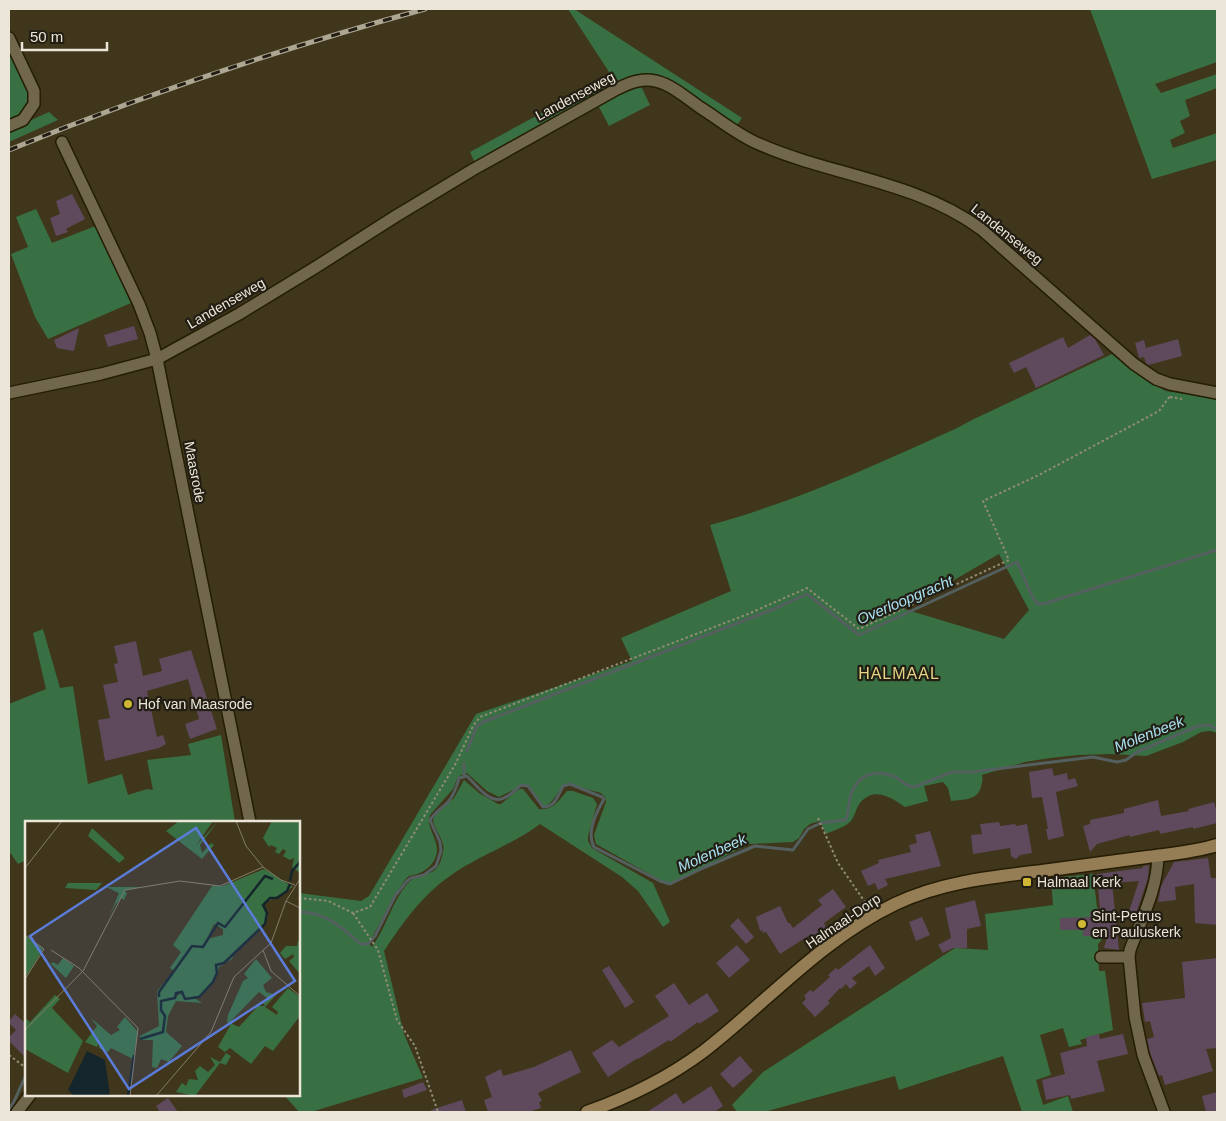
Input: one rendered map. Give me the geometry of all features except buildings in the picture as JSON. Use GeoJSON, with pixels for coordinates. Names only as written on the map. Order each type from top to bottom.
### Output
{"type":"FeatureCollection","features":[{"type":"Feature","properties":{"kind":"street"},"geometry":{"type":"LineString","coordinates":[[9,38],[34,91],[34,104],[24,120],[9,126]]}},
{"type":"Feature","properties":{"kind":"street","name":"Landenseweg"},"geometry":{"type":"LineString","coordinates":[[9,393],[101,374],[157,359],[239,314],[474,169],[616,89],[637,81],[649,80],[664,83],[758,144],[911,193],[965,217],[988,235],[1134,364],[1156,379],[1170,384],[1217,393]]}},
{"type":"Feature","properties":{"kind":"street","name":"Maasrode"},"geometry":{"type":"LineString","coordinates":[[62,142],[139,304],[150,333],[157,359],[250,821]]}},
{"type":"Feature","properties":{"kind":"street","name":"Halmaal-Dorp"},"geometry":{"type":"LineString","coordinates":[[587,1112],[647,1087],[674,1072],[704,1051],[831,944],[875,915],[918,894],[978,879],[1158,855],[1217,845]]}},
{"type":"Feature","properties":{"kind":"street"},"geometry":{"type":"LineString","coordinates":[[1158,855],[1158,869],[1154,884],[1129,957],[1135,1017],[1141,1045],[1164,1112]]}},
{"type":"Feature","properties":{"kind":"street"},"geometry":{"type":"LineString","coordinates":[[1101,957],[1129,957]]}},
{"type":"Feature","properties":{"kind":"street"},"geometry":{"type":"LineString","coordinates":[[17,1112],[29,1096]]}},
{"type":"Feature","properties":{"kind":"path"},"geometry":{"type":"LineString","coordinates":[[353,912],[370,907],[456,763],[473,726],[480,718],[748,614],[807,588],[859,629],[1009,560],[983,501],[1039,475],[1159,411],[1170,397]]}},
{"type":"Feature","properties":{"kind":"path"},"geometry":{"type":"LineString","coordinates":[[818,820],[838,863],[875,915]]}},
{"type":"Feature","properties":{"kind":"path"},"geometry":{"type":"LineString","coordinates":[[300,898],[328,902],[353,912],[374,943],[378,950],[397,1020],[415,1046],[438,1112]]}},
{"type":"Feature","properties":{"kind":"path"},"geometry":{"type":"LineString","coordinates":[[9,1055],[25,1067]]}},
{"type":"Feature","properties":{"kind":"green space"},"geometry":{"type":"Polygon","coordinates":[[[568,9],[574,9],[742,118],[735,128],[666,82],[640,84],[650,105],[609,126],[599,107],[555,131],[550,121],[475,163],[470,152],[611,75],[568,9]]]}},
{"type":"Feature","properties":{"kind":"green space"},"geometry":{"type":"Polygon","coordinates":[[[1090,9],[1217,9],[1217,62],[1155,84],[1161,93],[1217,74],[1217,88],[1185,100],[1190,116],[1180,121],[1185,133],[1170,140],[1173,148],[1217,133],[1217,160],[1152,179],[1090,9]]]}},
{"type":"Feature","properties":{"kind":"green space"},"geometry":{"type":"Polygon","coordinates":[[[9,44],[31,91],[29,101],[24,110],[18,117],[9,122],[9,44]]]}},
{"type":"Feature","properties":{"kind":"green space"},"geometry":{"type":"Polygon","coordinates":[[[49,112],[58,120],[9,142],[9,130],[49,112]]]}},
{"type":"Feature","properties":{"kind":"green space"},"geometry":{"type":"Polygon","coordinates":[[[36,209],[52,243],[98,225],[131,303],[48,339],[35,317],[11,254],[28,247],[16,217],[36,209]]]}},
{"type":"Feature","properties":{"kind":"green space"},"geometry":{"type":"Polygon","coordinates":[[[1112,354],[1147,381],[1166,391],[1217,399],[1217,733],[1211,731],[1201,732],[1183,742],[1146,756],[1078,755],[1025,762],[982,775],[979,792],[973,797],[965,799],[951,801],[948,788],[943,782],[924,786],[928,801],[905,807],[888,797],[877,794],[871,795],[860,803],[851,821],[840,828],[826,834],[820,821],[810,824],[804,829],[799,838],[793,842],[749,844],[670,884],[596,844],[594,835],[606,802],[605,797],[601,793],[567,784],[544,807],[525,784],[499,797],[487,791],[467,773],[461,775],[453,789],[430,815],[430,825],[437,850],[435,859],[426,869],[409,876],[405,880],[369,943],[372,947],[402,890],[413,879],[433,871],[441,861],[443,843],[435,828],[433,819],[454,798],[464,780],[479,793],[498,804],[501,804],[519,789],[523,789],[539,809],[552,807],[567,791],[573,791],[593,798],[597,804],[588,836],[588,841],[592,848],[653,883],[670,922],[663,927],[638,891],[622,877],[540,824],[472,862],[430,892],[413,911],[384,951],[404,1034],[423,1078],[311,1112],[299,1112],[285,1096],[300,1096],[300,893],[361,901],[369,896],[476,714],[632,661],[621,638],[731,591],[710,525],[804,494],[955,429],[1112,354]],[[999,554],[904,609],[1004,639],[1029,610],[999,554]]]}},
{"type":"Feature","properties":{"kind":"green space"},"geometry":{"type":"Polygon","coordinates":[[[43,629],[60,688],[73,686],[88,784],[122,774],[128,795],[147,789],[153,790],[147,760],[191,755],[188,744],[221,735],[235,821],[25,821],[25,860],[18,864],[9,851],[9,704],[46,689],[33,633],[43,629]]]}},
{"type":"Feature","properties":{"kind":"green space"},"geometry":{"type":"Polygon","coordinates":[[[1093,874],[1097,907],[1109,923],[1107,934],[1098,944],[1099,971],[1105,971],[1113,1030],[1080,1040],[1082,1044],[1069,1047],[1063,1028],[1040,1035],[1051,1075],[1036,1080],[1043,1105],[1068,1096],[1073,1112],[1022,1112],[1003,1056],[899,1090],[895,1076],[764,1112],[737,1112],[732,1105],[763,1072],[955,948],[988,950],[985,914],[1053,905],[1051,878],[1093,874]]]}},
{"type":"Feature","properties":{"kind":"waterway","name":"Overloopgracht"},"geometry":{"type":"LineString","coordinates":[[467,751],[477,726],[483,722],[774,609],[807,594],[859,635],[1017,562],[1033,598],[1038,604],[1043,604],[1217,550]]}},
{"type":"Feature","properties":{"kind":"waterway","name":"Molenbeek"},"geometry":{"type":"LineString","coordinates":[[300,912],[325,918],[340,926],[361,944],[368,944],[375,936],[395,896],[407,881],[424,875],[436,866],[441,851],[440,842],[430,820],[448,802],[459,778],[467,776],[484,793],[494,799],[506,797],[521,785],[528,786],[543,807],[553,803],[563,786],[570,784],[602,797],[604,799],[595,816],[591,835],[594,847],[660,881],[670,884],[755,846],[793,850],[808,829],[821,823],[845,820],[851,794],[859,781],[870,774],[890,775],[914,787],[952,772],[972,772],[1093,757],[1117,762],[1126,760],[1137,752],[1198,726],[1209,725],[1217,729]]}},
{"type":"Feature","properties":{"kind":"waterway","name":"Overloopgracht"},"geometry":{"type":"LineString","coordinates":[[464,763],[464,776]]}},
{"type":"Feature","properties":{"kind":"waterway","name":"Molenbeek"},"geometry":{"type":"LineString","coordinates":[[9,1110],[25,1078]]}},
{"type":"Feature","properties":{"kind":"railway"},"geometry":{"type":"LineString","coordinates":[[9,150],[60,129],[215,73],[425,9]]}},
{"type":"Feature","properties":{"kind":"place","name":"Hof van Maasrode"},"geometry":{"type":"Point","coordinates":[128,704]}},
{"type":"Feature","properties":{"kind":"place","name":"Halmaal Kerk"},"geometry":{"type":"Point","coordinates":[1027,882]}},
{"type":"Feature","properties":{"kind":"place","name":"Sint-Petrus en Pauluskerk"},"geometry":{"type":"Point","coordinates":[1082,924]}},
{"type":"Feature","properties":{"kind":"district","name":"HALMAAL"},"geometry":{"type":"Point","coordinates":[899,673]}}]}
